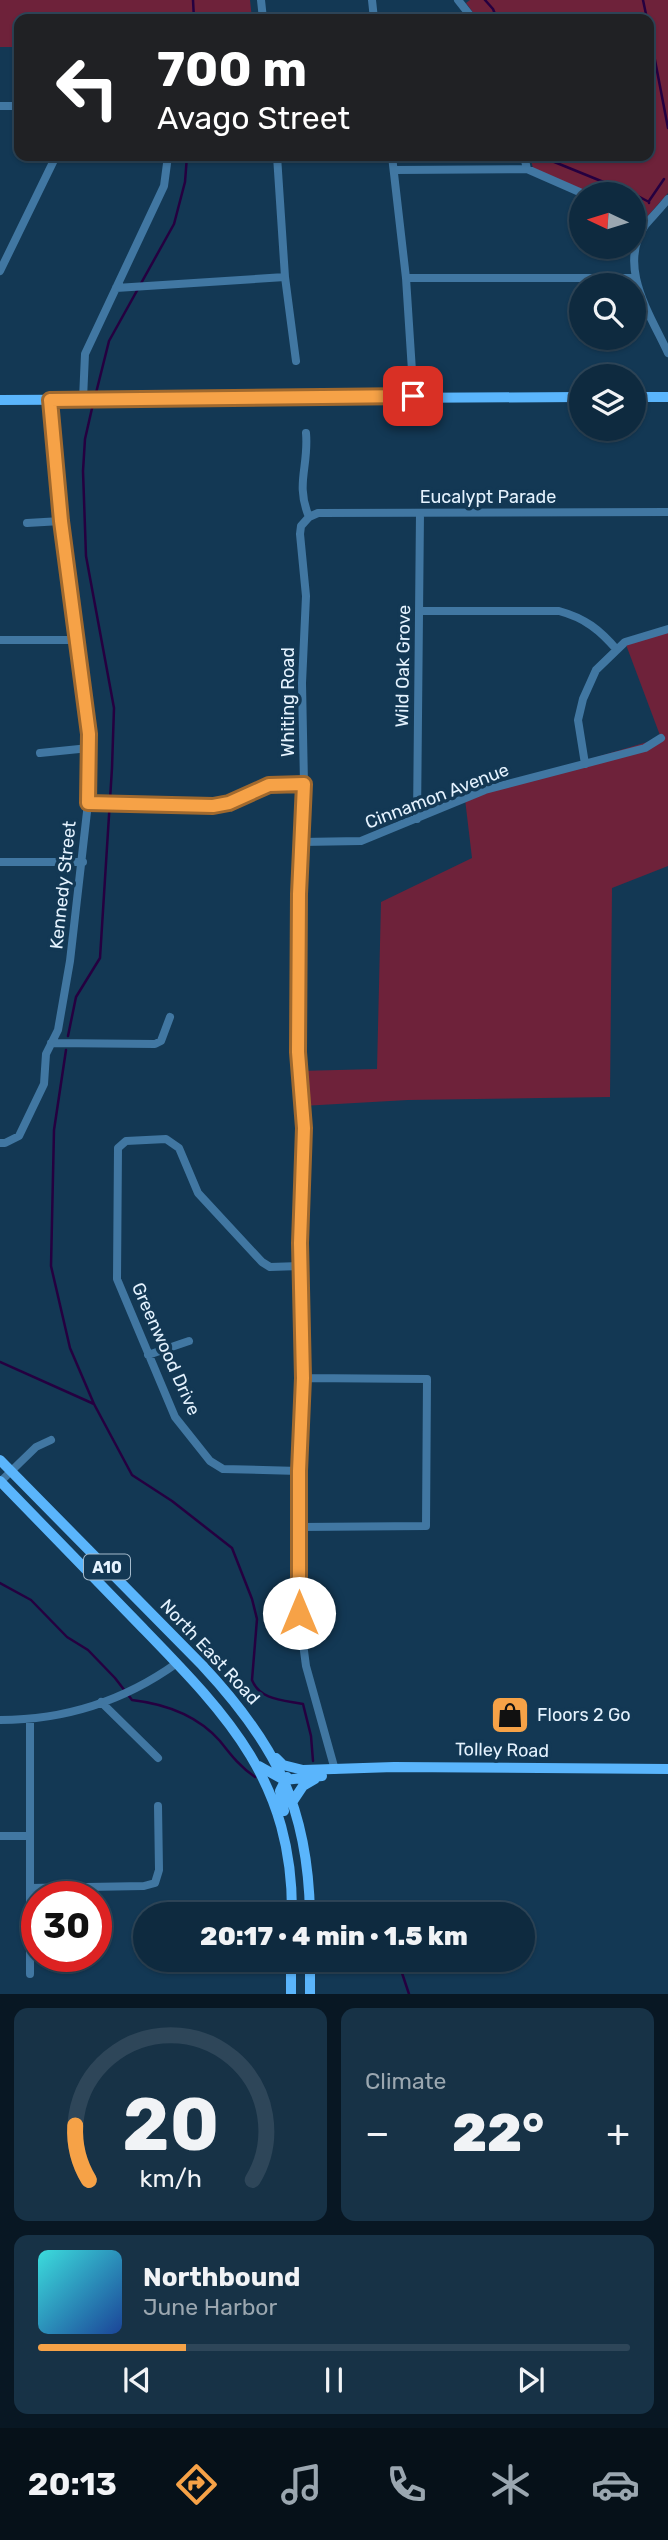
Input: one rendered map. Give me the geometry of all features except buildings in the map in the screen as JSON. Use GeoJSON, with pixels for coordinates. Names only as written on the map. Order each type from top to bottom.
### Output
{"type":"FeatureCollection","features":[{"type":"Feature","properties":{"kind":"main road"},"geometry":{"type":"LineString","coordinates":[[0,400],[569,397]]}},
{"type":"Feature","properties":{"kind":"main road"},"geometry":{"type":"LineString","coordinates":[[646,397],[668,397]]}},
{"type":"Feature","properties":{"kind":"main road","name":"North East Road"},"geometry":{"type":"LineString","coordinates":[[0,1460],[202,1665],[248,1719],[270,1751],[293,1801],[303,1839],[309,1902]]}},
{"type":"Feature","properties":{"kind":"main road","name":"North East Road"},"geometry":{"type":"LineString","coordinates":[[0,1481],[177,1663],[226,1718],[257,1765],[275,1803],[291,1876],[292,1902]]}},
{"type":"Feature","properties":{"kind":"main road"},"geometry":{"type":"LineString","coordinates":[[168,1630],[177,1653],[177,1663],[202,1665]]}},
{"type":"Feature","properties":{"kind":"main road"},"geometry":{"type":"LineString","coordinates":[[270,1751],[283,1765],[303,1770]]}},
{"type":"Feature","properties":{"kind":"main road"},"geometry":{"type":"LineString","coordinates":[[257,1765],[284,1780],[322,1776]]}},
{"type":"Feature","properties":{"kind":"main road","name":"Tolley Road"},"geometry":{"type":"LineString","coordinates":[[303,1770],[394,1767],[668,1769]]}},
{"type":"Feature","properties":{"kind":"main road"},"geometry":{"type":"LineString","coordinates":[[284,1835],[284,1811],[280,1796],[284,1780],[290,1774],[303,1770]]}},
{"type":"Feature","properties":{"kind":"main road"},"geometry":{"type":"LineString","coordinates":[[293,1801],[303,1786],[335,1770]]}},
{"type":"Feature","properties":{"kind":"main road"},"geometry":{"type":"LineString","coordinates":[[291,1972],[291,1994]]}},
{"type":"Feature","properties":{"kind":"main road"},"geometry":{"type":"LineString","coordinates":[[310,1972],[310,1994]]}},
{"type":"Feature","properties":{"kind":"street"},"geometry":{"type":"LineString","coordinates":[[458,0],[469,14]]}},
{"type":"Feature","properties":{"kind":"street"},"geometry":{"type":"LineString","coordinates":[[0,271],[55,161]]}},
{"type":"Feature","properties":{"kind":"street"},"geometry":{"type":"LineString","coordinates":[[91,399],[85,354],[164,186],[167,161]]}},
{"type":"Feature","properties":{"kind":"street"},"geometry":{"type":"LineString","coordinates":[[278,161],[285,277],[296,361]]}},
{"type":"Feature","properties":{"kind":"street"},"geometry":{"type":"LineString","coordinates":[[393,161],[406,278],[412,371]]}},
{"type":"Feature","properties":{"kind":"street"},"geometry":{"type":"LineString","coordinates":[[525,161],[527,169]]}},
{"type":"Feature","properties":{"kind":"street"},"geometry":{"type":"LineString","coordinates":[[395,170],[527,169],[569,187]]}},
{"type":"Feature","properties":{"kind":"street"},"geometry":{"type":"LineString","coordinates":[[646,224],[668,200]]}},
{"type":"Feature","properties":{"kind":"street"},"geometry":{"type":"LineString","coordinates":[[116,288],[285,277]]}},
{"type":"Feature","properties":{"kind":"street"},"geometry":{"type":"LineString","coordinates":[[406,278],[569,278]]}},
{"type":"Feature","properties":{"kind":"street"},"geometry":{"type":"LineString","coordinates":[[646,303],[668,352]]}},
{"type":"Feature","properties":{"kind":"street","name":"Kennedy Street"},"geometry":{"type":"LineString","coordinates":[[0,1143],[19,1136],[37,1102],[44,1084],[47,1054],[58,1030],[71,961],[88,803],[89,748],[61,521],[50,400]]}},
{"type":"Feature","properties":{"kind":"street","name":"Whiting Road"},"geometry":{"type":"LineString","coordinates":[[306,433],[307,451],[301,492],[309,517],[301,526],[300,534],[306,596],[302,683],[304,784],[298,1052],[304,1128],[300,1266],[303,1378],[299,1471],[299,1613],[306,1666],[335,1770]]}},
{"type":"Feature","properties":{"kind":"street","name":"Eucalypt Parade"},"geometry":{"type":"LineString","coordinates":[[309,517],[318,513],[668,512]]}},
{"type":"Feature","properties":{"kind":"street","name":"Wild Oak Grove"},"geometry":{"type":"LineString","coordinates":[[417,819],[420,513]]}},
{"type":"Feature","properties":{"kind":"street"},"geometry":{"type":"LineString","coordinates":[[27,523],[61,521]]}},
{"type":"Feature","properties":{"kind":"street"},"geometry":{"type":"LineString","coordinates":[[419,611],[559,611],[580,617],[601,631],[617,650]]}},
{"type":"Feature","properties":{"kind":"street"},"geometry":{"type":"LineString","coordinates":[[585,764],[578,720],[583,699],[596,670],[625,642],[668,629]]}},
{"type":"Feature","properties":{"kind":"street"},"geometry":{"type":"LineString","coordinates":[[0,640],[77,640]]}},
{"type":"Feature","properties":{"kind":"street","name":"Cinnamon Avenue"},"geometry":{"type":"LineString","coordinates":[[301,842],[361,841],[485,790],[645,748],[661,738]]}},
{"type":"Feature","properties":{"kind":"street"},"geometry":{"type":"LineString","coordinates":[[40,753],[89,748]]}},
{"type":"Feature","properties":{"kind":"street"},"geometry":{"type":"LineString","coordinates":[[88,803],[213,806],[229,803],[269,785],[304,784]]}},
{"type":"Feature","properties":{"kind":"street"},"geometry":{"type":"LineString","coordinates":[[0,862],[83,862]]}},
{"type":"Feature","properties":{"kind":"street"},"geometry":{"type":"LineString","coordinates":[[51,1043],[155,1044],[161,1041],[170,1017]]}},
{"type":"Feature","properties":{"kind":"street","name":"Greenwood Drive"},"geometry":{"type":"LineString","coordinates":[[299,1471],[223,1469],[210,1461],[175,1418],[117,1279],[118,1148],[126,1141],[166,1139],[179,1148],[198,1193],[262,1262],[270,1267],[300,1266]]}},
{"type":"Feature","properties":{"kind":"street"},"geometry":{"type":"LineString","coordinates":[[148,1355],[189,1341]]}},
{"type":"Feature","properties":{"kind":"street"},"geometry":{"type":"LineString","coordinates":[[300,1527],[426,1527],[427,1379],[303,1378]]}},
{"type":"Feature","properties":{"kind":"street"},"geometry":{"type":"LineString","coordinates":[[0,1481],[36,1447],[51,1440]]}},
{"type":"Feature","properties":{"kind":"street"},"geometry":{"type":"LineString","coordinates":[[0,1720],[30,1720],[80,1711],[121,1694],[177,1663]]}},
{"type":"Feature","properties":{"kind":"street"},"geometry":{"type":"LineString","coordinates":[[101,1702],[158,1758]]}},
{"type":"Feature","properties":{"kind":"street"},"geometry":{"type":"LineString","coordinates":[[30,1720],[30,1881]]}},
{"type":"Feature","properties":{"kind":"street"},"geometry":{"type":"LineString","coordinates":[[112,1887],[155,1883],[159,1870],[158,1806]]}},
{"type":"Feature","properties":{"kind":"street"},"geometry":{"type":"LineString","coordinates":[[0,1836],[30,1836]]}},
{"type":"Feature","properties":{"kind":"shaded area"},"geometry":{"type":"Polygon","coordinates":[[[0,0],[250,0],[251,14],[14,14],[14,47],[0,47],[0,0]]]}},
{"type":"Feature","properties":{"kind":"shaded area"},"geometry":{"type":"Polygon","coordinates":[[[470,0],[668,0],[668,193],[646,218],[646,182],[569,182],[569,184],[533,168],[531,161],[654,161],[654,14],[474,14],[466,3],[470,0]]]}},
{"type":"Feature","properties":{"kind":"shaded area"},"geometry":{"type":"Polygon","coordinates":[[[668,629],[668,866],[612,888],[610,1097],[408,1100],[302,1106],[299,1071],[377,1069],[381,902],[472,858],[465,799],[485,790],[661,738],[625,642],[668,629]]]}},
{"type":"Feature","properties":{"kind":"waterway"},"geometry":{"type":"LineString","coordinates":[[193,0],[194,14]]}},
{"type":"Feature","properties":{"kind":"waterway"},"geometry":{"type":"LineString","coordinates":[[485,0],[495,14]]}},
{"type":"Feature","properties":{"kind":"waterway"},"geometry":{"type":"LineString","coordinates":[[643,0],[646,14]]}},
{"type":"Feature","properties":{"kind":"waterway"},"geometry":{"type":"LineString","coordinates":[[654,55],[668,128]]}},
{"type":"Feature","properties":{"kind":"waterway"},"geometry":{"type":"LineString","coordinates":[[95,397],[109,341],[174,224],[185,182],[187,161]]}},
{"type":"Feature","properties":{"kind":"waterway"},"geometry":{"type":"LineString","coordinates":[[552,161],[604,182]]}},
{"type":"Feature","properties":{"kind":"waterway"},"geometry":{"type":"LineString","coordinates":[[649,203],[664,179]]}},
{"type":"Feature","properties":{"kind":"waterway"},"geometry":{"type":"LineString","coordinates":[[68,1036],[76,997],[100,958],[112,768],[114,708],[86,556],[83,471],[85,439],[93,404]]}},
{"type":"Feature","properties":{"kind":"waterway"},"geometry":{"type":"LineString","coordinates":[[66,1050],[54,1130],[51,1266],[70,1348],[94,1404],[132,1475],[172,1501],[232,1548],[257,1619],[252,1680],[266,1695],[303,1704],[311,1736],[313,1761]]}},
{"type":"Feature","properties":{"kind":"waterway"},"geometry":{"type":"LineString","coordinates":[[0,1362],[94,1404]]}},
{"type":"Feature","properties":{"kind":"waterway"},"geometry":{"type":"LineString","coordinates":[[0,1583],[31,1600],[67,1637],[88,1650],[132,1700],[169,1708],[201,1724],[255,1777]]}},
{"type":"Feature","properties":{"kind":"waterway"},"geometry":{"type":"LineString","coordinates":[[402,1972],[409,1994]]}},
{"type":"Feature","properties":{"kind":"place","name":"Floors 2 Go"},"geometry":{"type":"Point","coordinates":[510,1715]}},
{"type":"Feature","properties":{"kind":"route"},"geometry":{"type":"LineString","coordinates":[[299,1613],[299,1471],[303,1378],[300,1243],[304,1128],[298,1052],[299,894],[304,784],[269,785],[229,803],[213,806],[88,803],[89,734],[61,521],[50,400],[413,396]]}}]}
